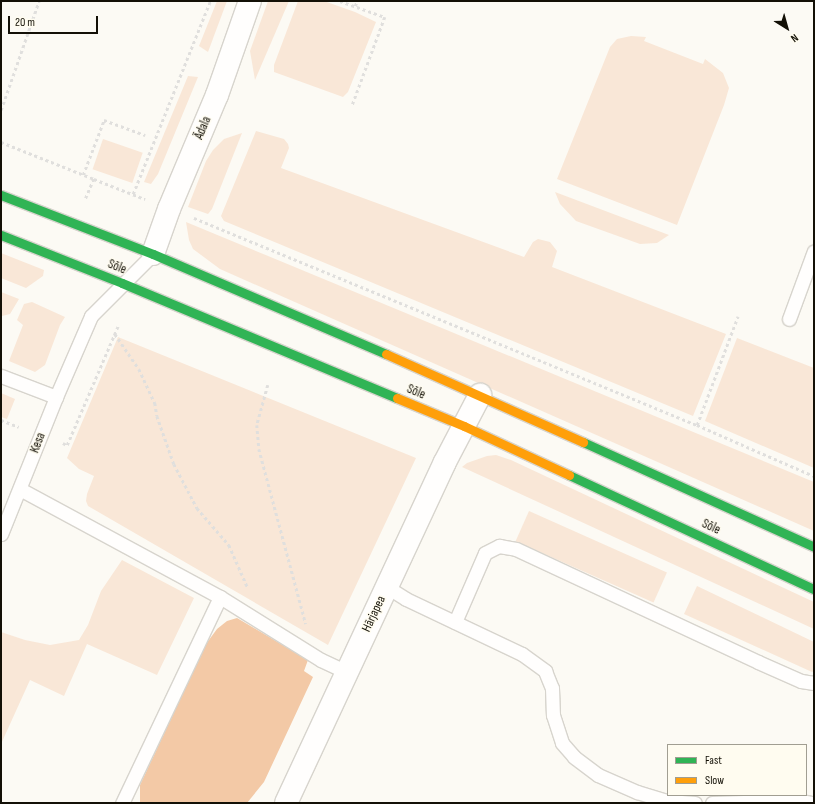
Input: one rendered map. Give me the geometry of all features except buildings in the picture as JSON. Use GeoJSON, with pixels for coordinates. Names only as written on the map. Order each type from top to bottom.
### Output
{"type":"FeatureCollection","features":[{"type":"Feature","properties":{"kind":"main road","name":"Sõle"},"geometry":{"type":"LineString","coordinates":[[1,195],[154,254],[480,395],[814,548]]}},
{"type":"Feature","properties":{"kind":"main road","name":"Sõle"},"geometry":{"type":"LineString","coordinates":[[1,235],[122,283],[464,426],[814,589]]}},
{"type":"Feature","properties":{"kind":"street","name":"Ädala"},"geometry":{"type":"LineString","coordinates":[[154,254],[169,209],[217,95],[250,1]]}},
{"type":"Feature","properties":{"kind":"street","name":"Härjapea"},"geometry":{"type":"LineString","coordinates":[[286,803],[445,462],[480,395]]}},
{"type":"Feature","properties":{"kind":"lane"},"geometry":{"type":"LineString","coordinates":[[789,319],[814,251]]}},
{"type":"Feature","properties":{"kind":"lane","name":"Kesa"},"geometry":{"type":"LineString","coordinates":[[1,534],[56,397],[91,316],[122,283],[154,254]]}},
{"type":"Feature","properties":{"kind":"lane"},"geometry":{"type":"LineString","coordinates":[[1,376],[56,397]]}},
{"type":"Feature","properties":{"kind":"lane"},"geometry":{"type":"LineString","coordinates":[[20,489],[220,597],[314,655],[347,672]]}},
{"type":"Feature","properties":{"kind":"lane"},"geometry":{"type":"LineString","coordinates":[[455,622],[485,553],[499,546],[523,552],[758,662],[801,681],[814,683]]}},
{"type":"Feature","properties":{"kind":"lane"},"geometry":{"type":"LineString","coordinates":[[387,587],[522,654],[545,671],[552,688],[554,715],[562,743],[574,758],[598,775],[637,792],[667,801],[695,803]]}},
{"type":"Feature","properties":{"kind":"lane"},"geometry":{"type":"LineString","coordinates":[[122,803],[220,597]]}},
{"type":"Feature","properties":{"kind":"lane"},"geometry":{"type":"LineString","coordinates":[[712,803],[801,801],[811,803]]}},
{"type":"Feature","properties":{"kind":"path"},"geometry":{"type":"LineString","coordinates":[[1,110],[39,1]]}},
{"type":"Feature","properties":{"kind":"path"},"geometry":{"type":"LineString","coordinates":[[133,194],[210,1]]}},
{"type":"Feature","properties":{"kind":"path"},"geometry":{"type":"LineString","coordinates":[[340,1],[385,17],[352,106]]}},
{"type":"Feature","properties":{"kind":"path"},"geometry":{"type":"LineString","coordinates":[[355,6],[357,1]]}},
{"type":"Feature","properties":{"kind":"path"},"geometry":{"type":"LineString","coordinates":[[84,175],[104,120],[145,135]]}},
{"type":"Feature","properties":{"kind":"path"},"geometry":{"type":"LineString","coordinates":[[1,142],[169,209],[211,224],[697,425],[814,476]]}},
{"type":"Feature","properties":{"kind":"path"},"geometry":{"type":"LineString","coordinates":[[85,201],[94,179]]}},
{"type":"Feature","properties":{"kind":"path"},"geometry":{"type":"LineString","coordinates":[[697,425],[738,316]]}},
{"type":"Feature","properties":{"kind":"path"},"geometry":{"type":"LineString","coordinates":[[63,443],[67,445],[118,326]]}},
{"type":"Feature","properties":{"kind":"path"},"geometry":{"type":"LineString","coordinates":[[115,334],[139,369],[155,403],[174,464],[196,508],[229,546],[264,624]]}},
{"type":"Feature","properties":{"kind":"path"},"geometry":{"type":"LineString","coordinates":[[268,385],[258,426],[259,449],[314,655]]}},
{"type":"Feature","properties":{"kind":"path"},"geometry":{"type":"LineString","coordinates":[[1,420],[20,428]]}},
{"type":"Feature","properties":{"kind":"shaded area"},"geometry":{"type":"Polygon","coordinates":[[[217,1],[227,1],[208,52],[199,46],[217,1]]]}},
{"type":"Feature","properties":{"kind":"shaded area"},"geometry":{"type":"Polygon","coordinates":[[[268,1],[289,1],[255,80],[250,51],[268,1]]]}},
{"type":"Feature","properties":{"kind":"shaded area"},"geometry":{"type":"Polygon","coordinates":[[[298,1],[324,1],[355,12],[376,22],[348,92],[343,97],[274,72],[274,65],[298,1]]]}},
{"type":"Feature","properties":{"kind":"shaded area"},"geometry":{"type":"Polygon","coordinates":[[[631,36],[646,37],[644,41],[703,64],[705,59],[723,73],[729,88],[724,105],[677,225],[557,179],[610,47],[617,39],[631,36]]]}},
{"type":"Feature","properties":{"kind":"shaded area"},"geometry":{"type":"Polygon","coordinates":[[[188,76],[198,77],[158,174],[151,184],[144,182],[188,76]]]}},
{"type":"Feature","properties":{"kind":"shaded area"},"geometry":{"type":"Polygon","coordinates":[[[256,131],[284,139],[288,144],[289,148],[281,168],[524,257],[533,242],[538,239],[550,242],[557,251],[552,267],[726,334],[693,416],[224,221],[221,216],[256,131]]]}},
{"type":"Feature","properties":{"kind":"shaded area"},"geometry":{"type":"Polygon","coordinates":[[[242,133],[212,209],[208,214],[188,207],[206,161],[213,150],[224,139],[242,133]]]}},
{"type":"Feature","properties":{"kind":"shaded area"},"geometry":{"type":"Polygon","coordinates":[[[103,139],[143,153],[132,183],[93,169],[103,139]]]}},
{"type":"Feature","properties":{"kind":"shaded area"},"geometry":{"type":"Polygon","coordinates":[[[555,192],[669,235],[657,243],[640,244],[576,221],[560,204],[555,192]]]}},
{"type":"Feature","properties":{"kind":"shaded area"},"geometry":{"type":"Polygon","coordinates":[[[186,222],[814,482],[814,531],[220,269],[193,249],[189,240],[186,222]]]}},
{"type":"Feature","properties":{"kind":"shaded area"},"geometry":{"type":"Polygon","coordinates":[[[1,253],[44,270],[43,276],[26,288],[1,278],[1,253]]]}},
{"type":"Feature","properties":{"kind":"shaded area"},"geometry":{"type":"Polygon","coordinates":[[[1,292],[19,299],[10,314],[2,316],[1,318],[1,292]]]}},
{"type":"Feature","properties":{"kind":"shaded area"},"geometry":{"type":"Polygon","coordinates":[[[32,302],[65,317],[60,325],[45,365],[35,372],[9,361],[23,325],[17,320],[24,304],[32,302]]]}},
{"type":"Feature","properties":{"kind":"shaded area"},"geometry":{"type":"Polygon","coordinates":[[[118,337],[416,458],[328,645],[88,506],[86,501],[87,494],[94,476],[79,469],[67,458],[118,337]]]}},
{"type":"Feature","properties":{"kind":"shaded area"},"geometry":{"type":"Polygon","coordinates":[[[737,338],[814,368],[814,468],[705,421],[737,338]]]}},
{"type":"Feature","properties":{"kind":"shaded area"},"geometry":{"type":"Polygon","coordinates":[[[1,393],[15,399],[7,419],[1,417],[1,393]]]}},
{"type":"Feature","properties":{"kind":"shaded area"},"geometry":{"type":"Polygon","coordinates":[[[496,455],[511,460],[814,602],[814,629],[462,467],[467,463],[487,456],[496,455]]]}},
{"type":"Feature","properties":{"kind":"shaded area"},"geometry":{"type":"Polygon","coordinates":[[[529,511],[667,572],[654,603],[516,541],[529,511]]]}},
{"type":"Feature","properties":{"kind":"shaded area"},"geometry":{"type":"Polygon","coordinates":[[[122,560],[194,598],[157,675],[87,644],[64,696],[30,680],[1,744],[1,632],[25,640],[50,645],[79,640],[88,625],[101,591],[122,560]]]}},
{"type":"Feature","properties":{"kind":"shaded area"},"geometry":{"type":"Polygon","coordinates":[[[697,586],[814,642],[814,671],[812,672],[684,614],[697,586]]]}},
{"type":"Feature","properties":{"kind":"shaded area"},"geometry":{"type":"Polygon","coordinates":[[[237,618],[308,660],[304,671],[313,677],[264,782],[247,803],[140,803],[140,785],[206,644],[217,629],[227,621],[237,618]]]}},
{"type":"Feature","properties":{"kind":"traffic: fast"},"geometry":{"type":"LineString","coordinates":[[1,195],[153,254],[386,354]]}},
{"type":"Feature","properties":{"kind":"traffic: fast"},"geometry":{"type":"LineString","coordinates":[[1,235],[122,283],[397,398]]}},
{"type":"Feature","properties":{"kind":"traffic: fast"},"geometry":{"type":"LineString","coordinates":[[583,442],[814,547]]}},
{"type":"Feature","properties":{"kind":"traffic: fast"},"geometry":{"type":"LineString","coordinates":[[569,475],[814,589]]}},
{"type":"Feature","properties":{"kind":"traffic: slow"},"geometry":{"type":"LineString","coordinates":[[386,354],[583,442]]}},
{"type":"Feature","properties":{"kind":"traffic: slow"},"geometry":{"type":"LineString","coordinates":[[397,398],[464,426],[569,475]]}}]}
